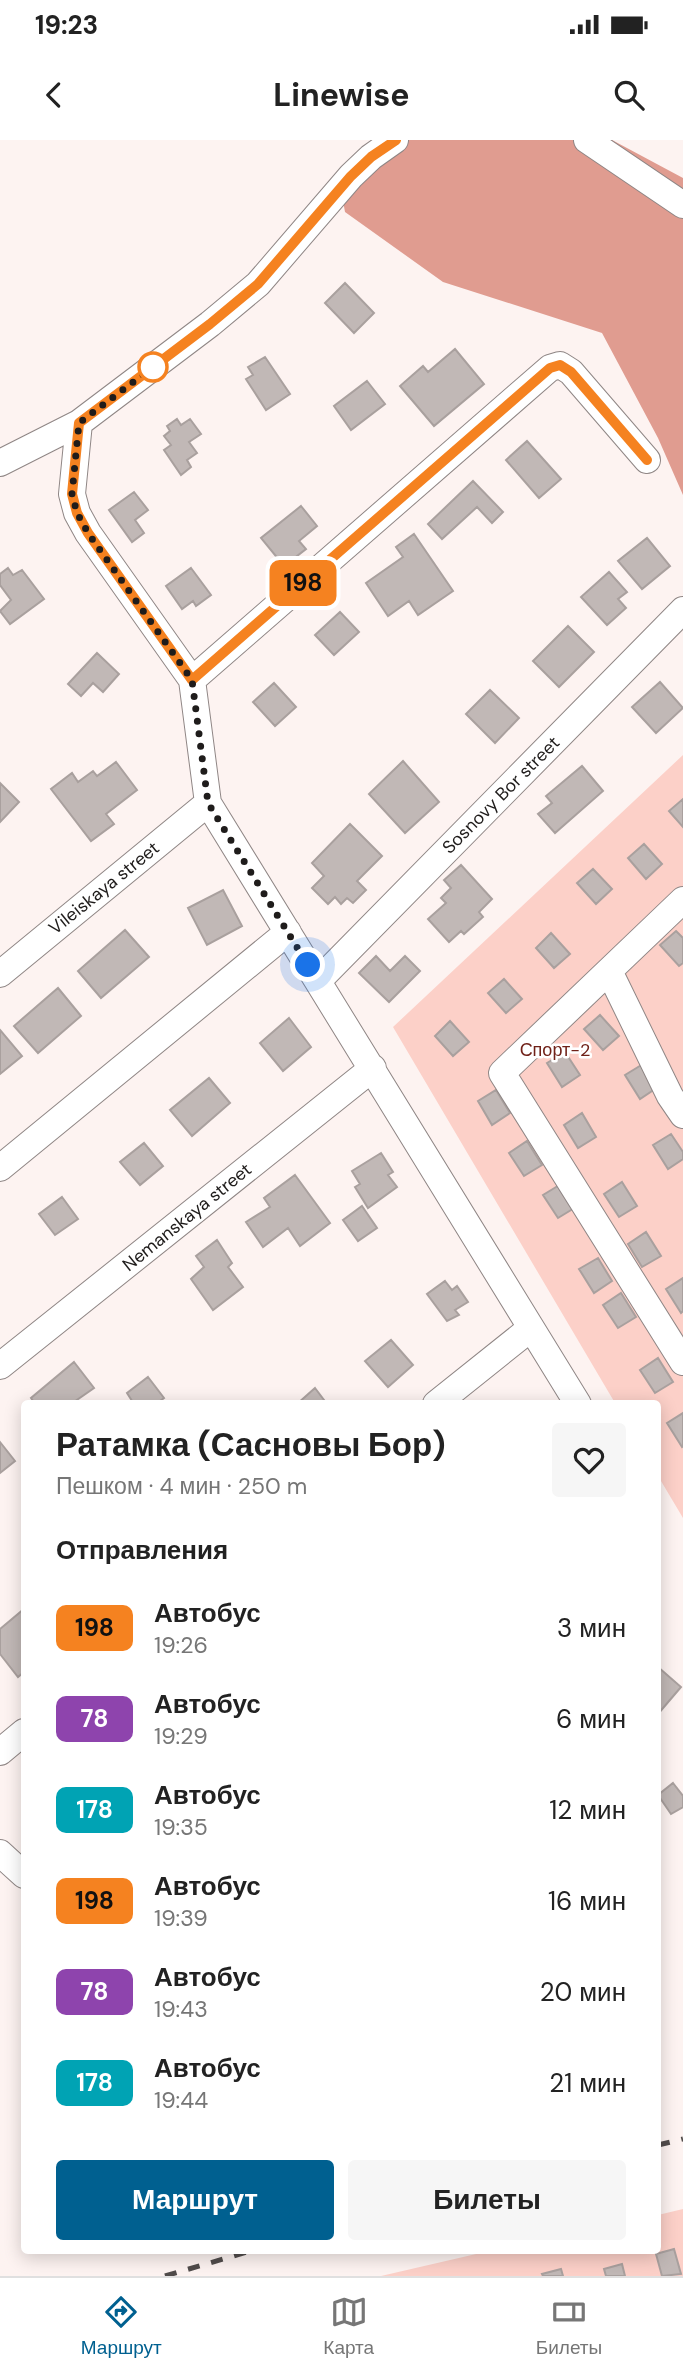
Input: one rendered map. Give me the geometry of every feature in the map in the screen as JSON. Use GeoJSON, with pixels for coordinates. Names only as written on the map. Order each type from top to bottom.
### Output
{"type":"FeatureCollection","features":[{"type":"Feature","properties":{"kind":"street"},"geometry":{"type":"LineString","coordinates":[[0,463],[79,423],[210,324],[258,284],[351,176],[371,157],[396,140]]}},
{"type":"Feature","properties":{"kind":"street"},"geometry":{"type":"LineString","coordinates":[[587,140],[683,205]]}},
{"type":"Feature","properties":{"kind":"street"},"geometry":{"type":"LineString","coordinates":[[192,680],[550,368],[560,365],[571,372],[647,460]]}},
{"type":"Feature","properties":{"kind":"street"},"geometry":{"type":"LineString","coordinates":[[79,423],[72,494],[77,513],[88,533],[192,680],[208,803],[576,1400]]}},
{"type":"Feature","properties":{"kind":"street","name":"Sosnovy Bor street"},"geometry":{"type":"LineString","coordinates":[[318,981],[683,610]]}},
{"type":"Feature","properties":{"kind":"street","name":"Vileiskaya street"},"geometry":{"type":"LineString","coordinates":[[0,974],[208,803]]}},
{"type":"Feature","properties":{"kind":"street"},"geometry":{"type":"LineString","coordinates":[[683,900],[502,1073],[683,1362]]}},
{"type":"Feature","properties":{"kind":"street"},"geometry":{"type":"LineString","coordinates":[[0,1168],[288,932]]}},
{"type":"Feature","properties":{"kind":"street"},"geometry":{"type":"LineString","coordinates":[[609,971],[679,1099]]}},
{"type":"Feature","properties":{"kind":"street","name":"Nemanskaya street"},"geometry":{"type":"LineString","coordinates":[[0,1366],[373,1068]]}},
{"type":"Feature","properties":{"kind":"street"},"geometry":{"type":"LineString","coordinates":[[441,1400],[531,1328]]}},
{"type":"Feature","properties":{"kind":"street"},"geometry":{"type":"LineString","coordinates":[[0,1752],[21,1734]]}},
{"type":"Feature","properties":{"kind":"street"},"geometry":{"type":"LineString","coordinates":[[0,1853],[21,1872]]}},
{"type":"Feature","properties":{"kind":"green space","name":"Спорт-2"},"geometry":{"type":"Polygon","coordinates":[[[683,755],[683,1518],[661,1481],[661,1400],[613,1400],[393,1027],[683,755]]]}},
{"type":"Feature","properties":{"kind":"green space"},"geometry":{"type":"Polygon","coordinates":[[[683,2209],[683,2276],[381,2276],[476,2254],[661,2254],[661,2214],[683,2209]]]}},
{"type":"Feature","properties":{"kind":"shaded area"},"geometry":{"type":"Polygon","coordinates":[[[408,140],[612,140],[683,178],[683,495],[658,438],[602,333],[443,282],[345,212],[342,195],[375,164],[408,140]]]}},
{"type":"Feature","properties":{"kind":"building"},"geometry":{"type":"Polygon","coordinates":[[[345,283],[374,313],[354,333],[325,303],[345,283]]]}},
{"type":"Feature","properties":{"kind":"building"},"geometry":{"type":"Polygon","coordinates":[[[455,349],[484,384],[434,426],[400,386],[423,366],[428,372],[455,349]]]}},
{"type":"Feature","properties":{"kind":"building"},"geometry":{"type":"Polygon","coordinates":[[[265,357],[290,394],[266,410],[246,379],[253,375],[248,367],[265,357]]]}},
{"type":"Feature","properties":{"kind":"building"},"geometry":{"type":"Polygon","coordinates":[[[367,381],[385,404],[351,430],[334,406],[367,381]]]}},
{"type":"Feature","properties":{"kind":"building"},"geometry":{"type":"Polygon","coordinates":[[[177,419],[181,425],[190,419],[201,434],[189,442],[197,453],[187,460],[191,467],[181,475],[164,450],[171,445],[164,436],[170,431],[167,426],[177,419]]]}},
{"type":"Feature","properties":{"kind":"building"},"geometry":{"type":"Polygon","coordinates":[[[527,441],[561,479],[539,498],[506,460],[527,441]]]}},
{"type":"Feature","properties":{"kind":"building"},"geometry":{"type":"Polygon","coordinates":[[[473,481],[503,512],[492,523],[477,507],[442,539],[428,524],[473,481]]]}},
{"type":"Feature","properties":{"kind":"building"},"geometry":{"type":"Polygon","coordinates":[[[134,492],[148,510],[135,520],[144,533],[132,542],[109,510],[134,492]]]}},
{"type":"Feature","properties":{"kind":"building"},"geometry":{"type":"Polygon","coordinates":[[[301,506],[317,526],[299,541],[306,549],[284,566],[261,538],[301,506]]]}},
{"type":"Feature","properties":{"kind":"building"},"geometry":{"type":"Polygon","coordinates":[[[414,534],[453,591],[418,615],[409,601],[388,616],[366,583],[403,557],[396,547],[414,534]]]}},
{"type":"Feature","properties":{"kind":"building"},"geometry":{"type":"Polygon","coordinates":[[[647,538],[670,566],[642,589],[618,561],[647,538]]]}},
{"type":"Feature","properties":{"kind":"building"},"geometry":{"type":"Polygon","coordinates":[[[8,568],[13,575],[22,570],[44,599],[10,624],[0,611],[11,600],[0,585],[0,574],[8,568]]]}},
{"type":"Feature","properties":{"kind":"building"},"geometry":{"type":"Polygon","coordinates":[[[191,568],[211,595],[196,606],[193,601],[182,609],[166,586],[191,568]]]}},
{"type":"Feature","properties":{"kind":"building"},"geometry":{"type":"Polygon","coordinates":[[[609,572],[627,592],[618,599],[626,608],[607,625],[581,597],[609,572]]]}},
{"type":"Feature","properties":{"kind":"building"},"geometry":{"type":"Polygon","coordinates":[[[340,612],[359,632],[334,655],[315,635],[340,612]]]}},
{"type":"Feature","properties":{"kind":"building"},"geometry":{"type":"Polygon","coordinates":[[[568,626],[594,652],[559,687],[533,661],[568,626]]]}},
{"type":"Feature","properties":{"kind":"building"},"geometry":{"type":"Polygon","coordinates":[[[97,653],[119,674],[103,692],[93,683],[81,696],[68,684],[97,653]]]}},
{"type":"Feature","properties":{"kind":"building"},"geometry":{"type":"Polygon","coordinates":[[[660,682],[683,708],[656,733],[632,707],[660,682]]]}},
{"type":"Feature","properties":{"kind":"building"},"geometry":{"type":"Polygon","coordinates":[[[274,683],[296,707],[275,726],[253,702],[274,683]]]}},
{"type":"Feature","properties":{"kind":"building"},"geometry":{"type":"Polygon","coordinates":[[[490,690],[519,718],[495,743],[466,714],[490,690]]]}},
{"type":"Feature","properties":{"kind":"building"},"geometry":{"type":"Polygon","coordinates":[[[403,761],[439,802],[405,833],[369,794],[403,761]]]}},
{"type":"Feature","properties":{"kind":"building"},"geometry":{"type":"Polygon","coordinates":[[[116,762],[137,790],[106,814],[114,824],[91,841],[51,789],[72,773],[78,782],[93,771],[97,776],[116,762]]]}},
{"type":"Feature","properties":{"kind":"building"},"geometry":{"type":"Polygon","coordinates":[[[582,766],[603,791],[555,833],[538,814],[552,803],[546,796],[582,766]]]}},
{"type":"Feature","properties":{"kind":"building"},"geometry":{"type":"Polygon","coordinates":[[[0,783],[19,802],[0,822],[0,783]]]}},
{"type":"Feature","properties":{"kind":"building"},"geometry":{"type":"Polygon","coordinates":[[[683,799],[683,827],[669,811],[683,799]]]}},
{"type":"Feature","properties":{"kind":"building"},"geometry":{"type":"Polygon","coordinates":[[[350,824],[382,856],[357,881],[366,890],[353,903],[347,898],[341,904],[335,897],[328,904],[312,888],[324,876],[312,863],[350,824]]]}},
{"type":"Feature","properties":{"kind":"building"},"geometry":{"type":"Polygon","coordinates":[[[644,844],[662,864],[646,879],[628,858],[644,844]]]}},
{"type":"Feature","properties":{"kind":"building"},"geometry":{"type":"Polygon","coordinates":[[[461,865],[492,899],[479,912],[483,917],[464,934],[461,931],[449,942],[428,919],[446,903],[441,898],[451,888],[444,880],[461,865]]]}},
{"type":"Feature","properties":{"kind":"building"},"geometry":{"type":"Polygon","coordinates":[[[593,869],[612,889],[596,904],[577,883],[593,869]]]}},
{"type":"Feature","properties":{"kind":"building"},"geometry":{"type":"Polygon","coordinates":[[[223,890],[242,926],[207,945],[188,908],[223,890]]]}},
{"type":"Feature","properties":{"kind":"building"},"geometry":{"type":"Polygon","coordinates":[[[125,930],[149,957],[101,998],[78,971],[125,930]]]}},
{"type":"Feature","properties":{"kind":"building"},"geometry":{"type":"Polygon","coordinates":[[[676,931],[683,938],[683,963],[679,966],[660,945],[676,931]]]}},
{"type":"Feature","properties":{"kind":"building"},"geometry":{"type":"Polygon","coordinates":[[[551,933],[570,954],[554,968],[536,948],[551,933]]]}},
{"type":"Feature","properties":{"kind":"building"},"geometry":{"type":"Polygon","coordinates":[[[376,956],[390,971],[405,956],[420,971],[389,1002],[359,973],[376,956]]]}},
{"type":"Feature","properties":{"kind":"building"},"geometry":{"type":"Polygon","coordinates":[[[504,979],[522,999],[506,1013],[488,993],[504,979]]]}},
{"type":"Feature","properties":{"kind":"building"},"geometry":{"type":"Polygon","coordinates":[[[58,988],[81,1016],[38,1053],[14,1026],[58,988]]]}},
{"type":"Feature","properties":{"kind":"building"},"geometry":{"type":"Polygon","coordinates":[[[600,1015],[619,1036],[603,1050],[584,1029],[600,1015]]]}},
{"type":"Feature","properties":{"kind":"building"},"geometry":{"type":"Polygon","coordinates":[[[289,1018],[311,1047],[283,1071],[260,1043],[289,1018]]]}},
{"type":"Feature","properties":{"kind":"building"},"geometry":{"type":"Polygon","coordinates":[[[450,1021],[469,1042],[453,1056],[435,1036],[450,1021]]]}},
{"type":"Feature","properties":{"kind":"building"},"geometry":{"type":"Polygon","coordinates":[[[0,1030],[22,1056],[0,1074],[0,1030]]]}},
{"type":"Feature","properties":{"kind":"building"},"geometry":{"type":"Polygon","coordinates":[[[565,1052],[580,1075],[562,1087],[547,1063],[565,1052]]]}},
{"type":"Feature","properties":{"kind":"building"},"geometry":{"type":"Polygon","coordinates":[[[643,1064],[658,1087],[640,1099],[625,1075],[643,1064]]]}},
{"type":"Feature","properties":{"kind":"building"},"geometry":{"type":"Polygon","coordinates":[[[209,1078],[230,1103],[192,1136],[170,1110],[209,1078]]]}},
{"type":"Feature","properties":{"kind":"building"},"geometry":{"type":"Polygon","coordinates":[[[496,1090],[510,1113],[492,1125],[478,1101],[496,1090]]]}},
{"type":"Feature","properties":{"kind":"building"},"geometry":{"type":"Polygon","coordinates":[[[582,1113],[596,1137],[578,1148],[564,1125],[582,1113]]]}},
{"type":"Feature","properties":{"kind":"building"},"geometry":{"type":"Polygon","coordinates":[[[671,1134],[683,1152],[683,1159],[668,1169],[653,1145],[671,1134]]]}},
{"type":"Feature","properties":{"kind":"building"},"geometry":{"type":"Polygon","coordinates":[[[527,1141],[542,1165],[524,1176],[509,1153],[527,1141]]]}},
{"type":"Feature","properties":{"kind":"building"},"geometry":{"type":"Polygon","coordinates":[[[144,1143],[163,1166],[140,1185],[120,1162],[144,1143]]]}},
{"type":"Feature","properties":{"kind":"building"},"geometry":{"type":"Polygon","coordinates":[[[381,1153],[393,1172],[388,1175],[397,1187],[368,1208],[355,1187],[360,1184],[352,1171],[381,1153]]]}},
{"type":"Feature","properties":{"kind":"building"},"geometry":{"type":"Polygon","coordinates":[[[295,1175],[330,1223],[300,1246],[288,1228],[263,1247],[246,1222],[270,1207],[264,1198],[295,1175]]]}},
{"type":"Feature","properties":{"kind":"building"},"geometry":{"type":"Polygon","coordinates":[[[622,1182],[637,1206],[619,1217],[604,1194],[622,1182]]]}},
{"type":"Feature","properties":{"kind":"building"},"geometry":{"type":"Polygon","coordinates":[[[561,1184],[576,1207],[558,1218],[543,1195],[561,1184]]]}},
{"type":"Feature","properties":{"kind":"building"},"geometry":{"type":"Polygon","coordinates":[[[62,1197],[78,1219],[55,1235],[39,1214],[62,1197]]]}},
{"type":"Feature","properties":{"kind":"building"},"geometry":{"type":"Polygon","coordinates":[[[362,1206],[377,1228],[358,1241],[343,1220],[362,1206]]]}},
{"type":"Feature","properties":{"kind":"building"},"geometry":{"type":"Polygon","coordinates":[[[646,1232],[661,1256],[642,1267],[628,1244],[646,1232]]]}},
{"type":"Feature","properties":{"kind":"building"},"geometry":{"type":"Polygon","coordinates":[[[217,1240],[232,1263],[228,1267],[243,1287],[213,1310],[191,1279],[204,1267],[196,1256],[217,1240]]]}},
{"type":"Feature","properties":{"kind":"building"},"geometry":{"type":"Polygon","coordinates":[[[598,1258],[612,1281],[594,1293],[579,1269],[598,1258]]]}},
{"type":"Feature","properties":{"kind":"building"},"geometry":{"type":"Polygon","coordinates":[[[683,1278],[683,1311],[681,1313],[666,1289],[683,1278]]]}},
{"type":"Feature","properties":{"kind":"building"},"geometry":{"type":"Polygon","coordinates":[[[445,1281],[452,1290],[457,1286],[468,1302],[455,1310],[459,1315],[447,1321],[427,1294],[445,1281]]]}},
{"type":"Feature","properties":{"kind":"building"},"geometry":{"type":"Polygon","coordinates":[[[621,1293],[636,1317],[618,1328],[603,1305],[621,1293]]]}},
{"type":"Feature","properties":{"kind":"building"},"geometry":{"type":"Polygon","coordinates":[[[391,1340],[413,1365],[388,1387],[365,1361],[391,1340]]]}},
{"type":"Feature","properties":{"kind":"building"},"geometry":{"type":"Polygon","coordinates":[[[658,1358],[673,1382],[655,1393],[640,1370],[658,1358]]]}},
{"type":"Feature","properties":{"kind":"building"},"geometry":{"type":"Polygon","coordinates":[[[74,1362],[94,1388],[77,1400],[31,1398],[74,1362]]]}},
{"type":"Feature","properties":{"kind":"building"},"geometry":{"type":"Polygon","coordinates":[[[148,1377],[164,1398],[131,1400],[127,1393],[148,1377]]]}},
{"type":"Feature","properties":{"kind":"building"},"geometry":{"type":"Polygon","coordinates":[[[315,1388],[324,1400],[302,1400],[315,1388]]]}},
{"type":"Feature","properties":{"kind":"building"},"geometry":{"type":"Polygon","coordinates":[[[683,1413],[683,1446],[682,1447],[667,1423],[683,1413]]]}},
{"type":"Feature","properties":{"kind":"building"},"geometry":{"type":"Polygon","coordinates":[[[0,1442],[15,1461],[0,1473],[0,1442]]]}},
{"type":"Feature","properties":{"kind":"building"},"geometry":{"type":"Polygon","coordinates":[[[21,1612],[21,1674],[18,1677],[0,1654],[0,1629],[21,1612]]]}},
{"type":"Feature","properties":{"kind":"building"},"geometry":{"type":"Polygon","coordinates":[[[661,1670],[681,1687],[661,1710],[661,1670]]]}},
{"type":"Feature","properties":{"kind":"building"},"geometry":{"type":"Polygon","coordinates":[[[673,1783],[683,1796],[683,1807],[671,1814],[661,1799],[661,1793],[673,1783]]]}},
{"type":"Feature","properties":{"kind":"building"},"geometry":{"type":"Polygon","coordinates":[[[674,2249],[681,2274],[662,2276],[656,2254],[674,2249]]]}},
{"type":"Feature","properties":{"kind":"building"},"geometry":{"type":"Polygon","coordinates":[[[622,2264],[625,2276],[606,2276],[604,2269],[622,2264]]]}},
{"type":"Feature","properties":{"kind":"building"},"geometry":{"type":"Polygon","coordinates":[[[561,2269],[563,2276],[542,2274],[561,2269]]]}},
{"type":"Feature","properties":{"kind":"railway"},"geometry":{"type":"LineString","coordinates":[[661,2144],[683,2139]]}},
{"type":"Feature","properties":{"kind":"railway"},"geometry":{"type":"LineString","coordinates":[[165,2276],[240,2254]]}},
{"type":"Feature","properties":{"kind":"bus line","name":"198"},"geometry":{"type":"LineString","coordinates":[[396,140],[371,157],[351,176],[258,284],[210,324],[79,423],[72,494],[77,513],[88,533],[192,680],[550,368],[560,365],[571,372],[647,460]]}},
{"type":"Feature","properties":{"kind":"route"},"geometry":{"type":"LineString","coordinates":[[153,367],[79,423],[72,494],[77,513],[88,533],[192,680],[208,803],[308,965]]}}]}
